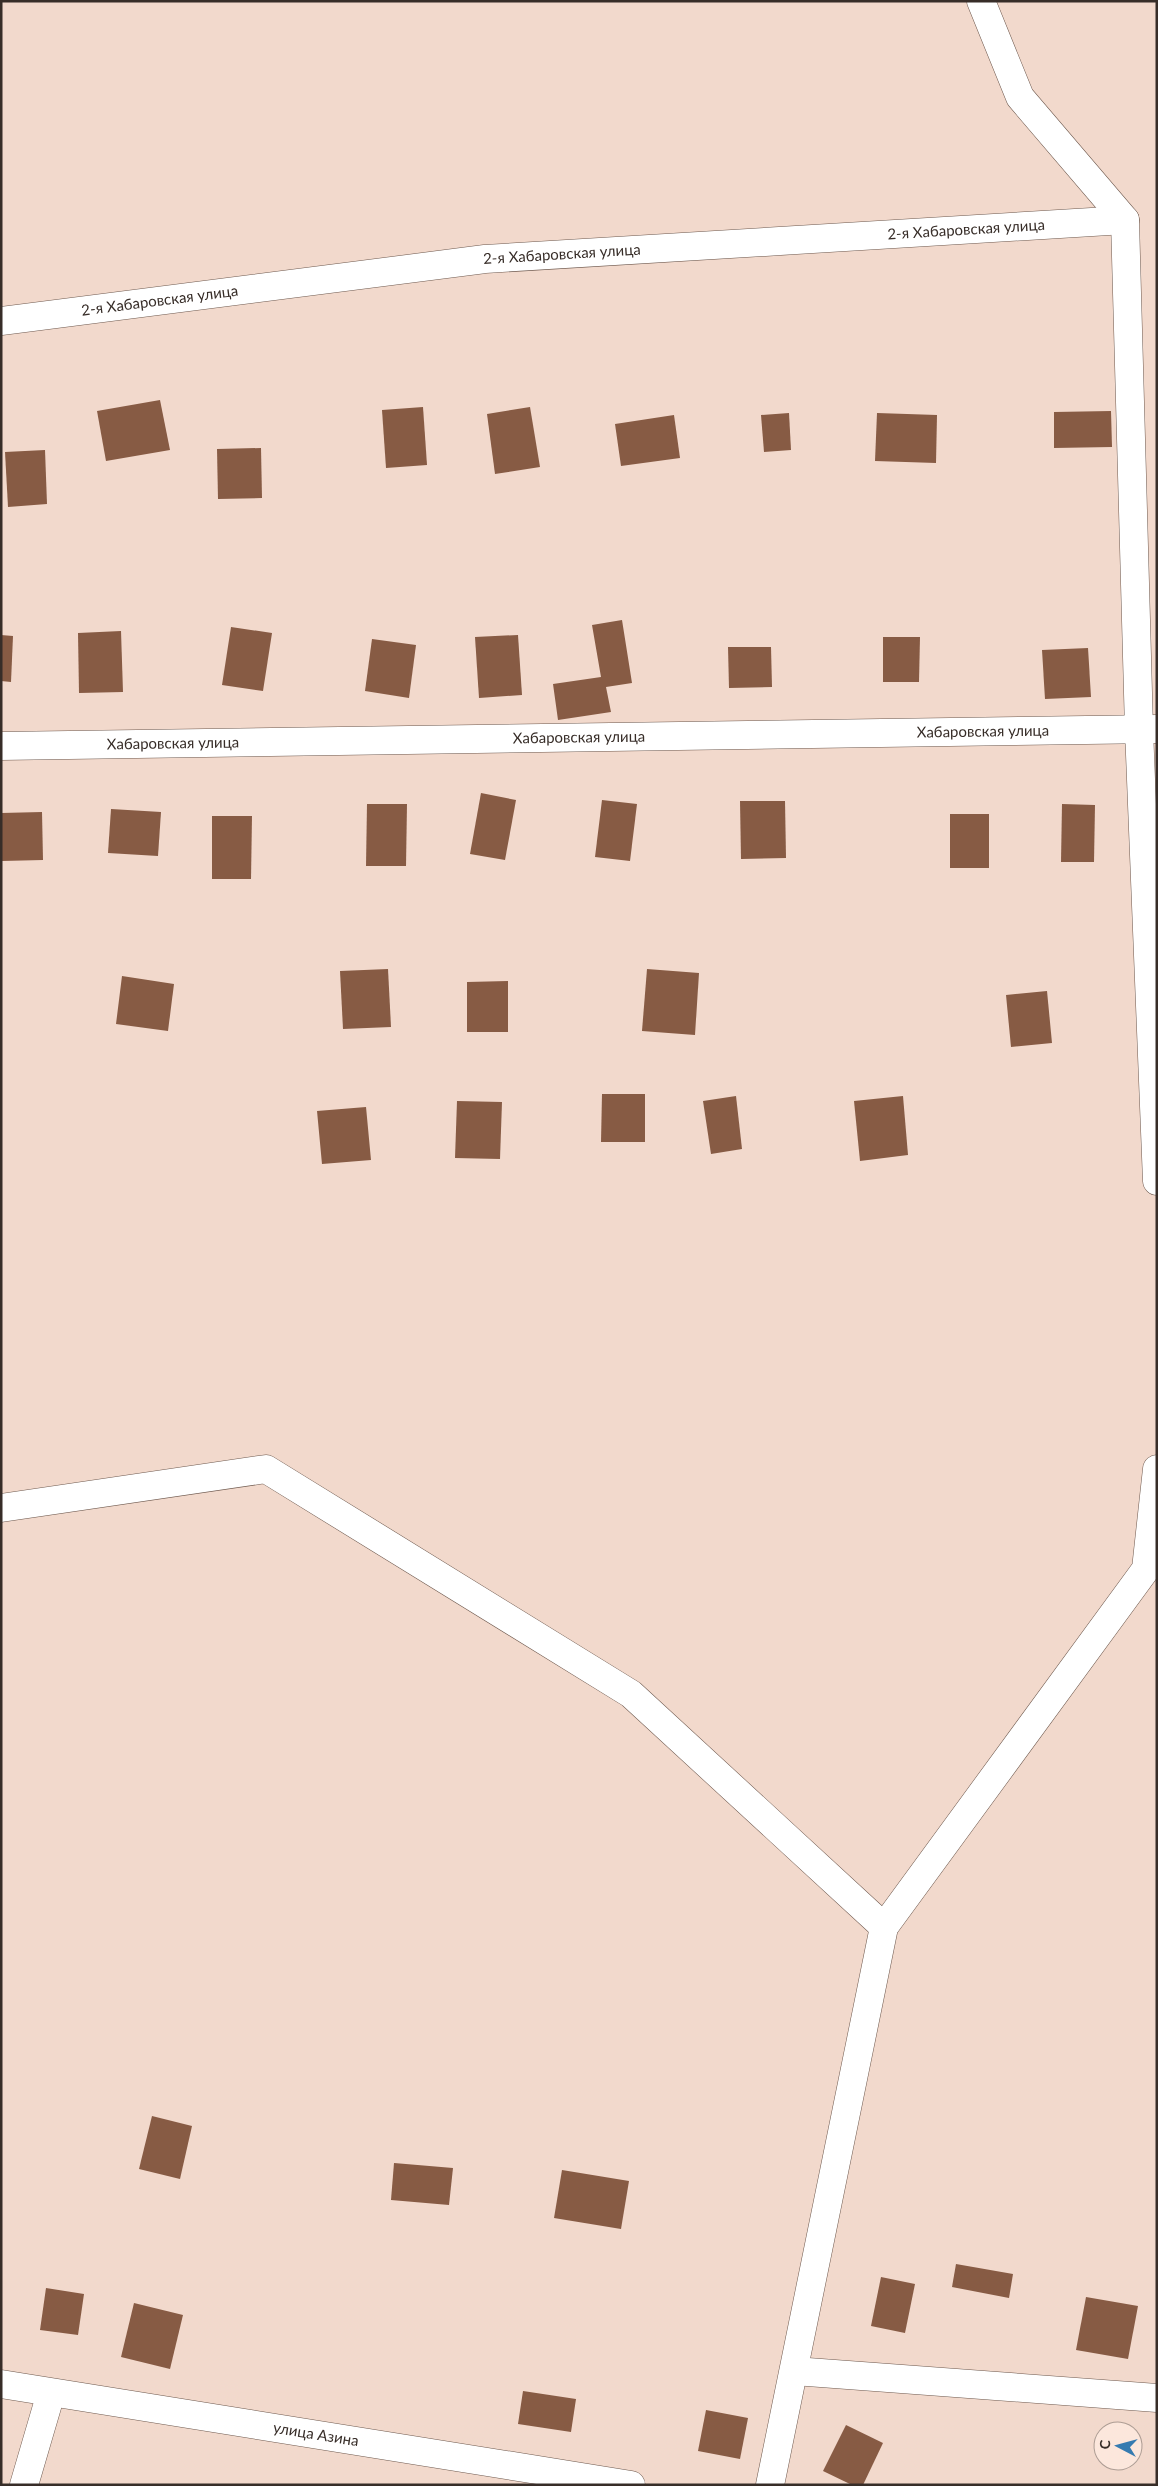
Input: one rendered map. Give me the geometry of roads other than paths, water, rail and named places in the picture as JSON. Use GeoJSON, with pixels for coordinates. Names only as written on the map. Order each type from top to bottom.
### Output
{"type":"FeatureCollection","features":[{"type":"Feature","properties":{"kind":"street"},"geometry":{"type":"LineString","coordinates":[[981,1],[1020,97],[1125,220],[1148,729],[1157,1181]]}},
{"type":"Feature","properties":{"kind":"street","name":"2-я Хабаровская улица"},"geometry":{"type":"LineString","coordinates":[[1,321],[485,259],[1125,220]]}},
{"type":"Feature","properties":{"kind":"street","name":"Хабаровская улица"},"geometry":{"type":"LineString","coordinates":[[1,746],[1148,729]]}},
{"type":"Feature","properties":{"kind":"street"},"geometry":{"type":"LineString","coordinates":[[1,1508],[266,1469],[631,1694],[884,1927]]}},
{"type":"Feature","properties":{"kind":"street"},"geometry":{"type":"LineString","coordinates":[[770,2485],[884,1927],[1146,1569],[1157,1469]]}},
{"type":"Feature","properties":{"kind":"street"},"geometry":{"type":"LineString","coordinates":[[794,2371],[1157,2398]]}},
{"type":"Feature","properties":{"kind":"street","name":"улица Азина"},"geometry":{"type":"LineString","coordinates":[[1,2384],[630,2485]]}},
{"type":"Feature","properties":{"kind":"street"},"geometry":{"type":"LineString","coordinates":[[24,2485],[50,2393]]}}]}
